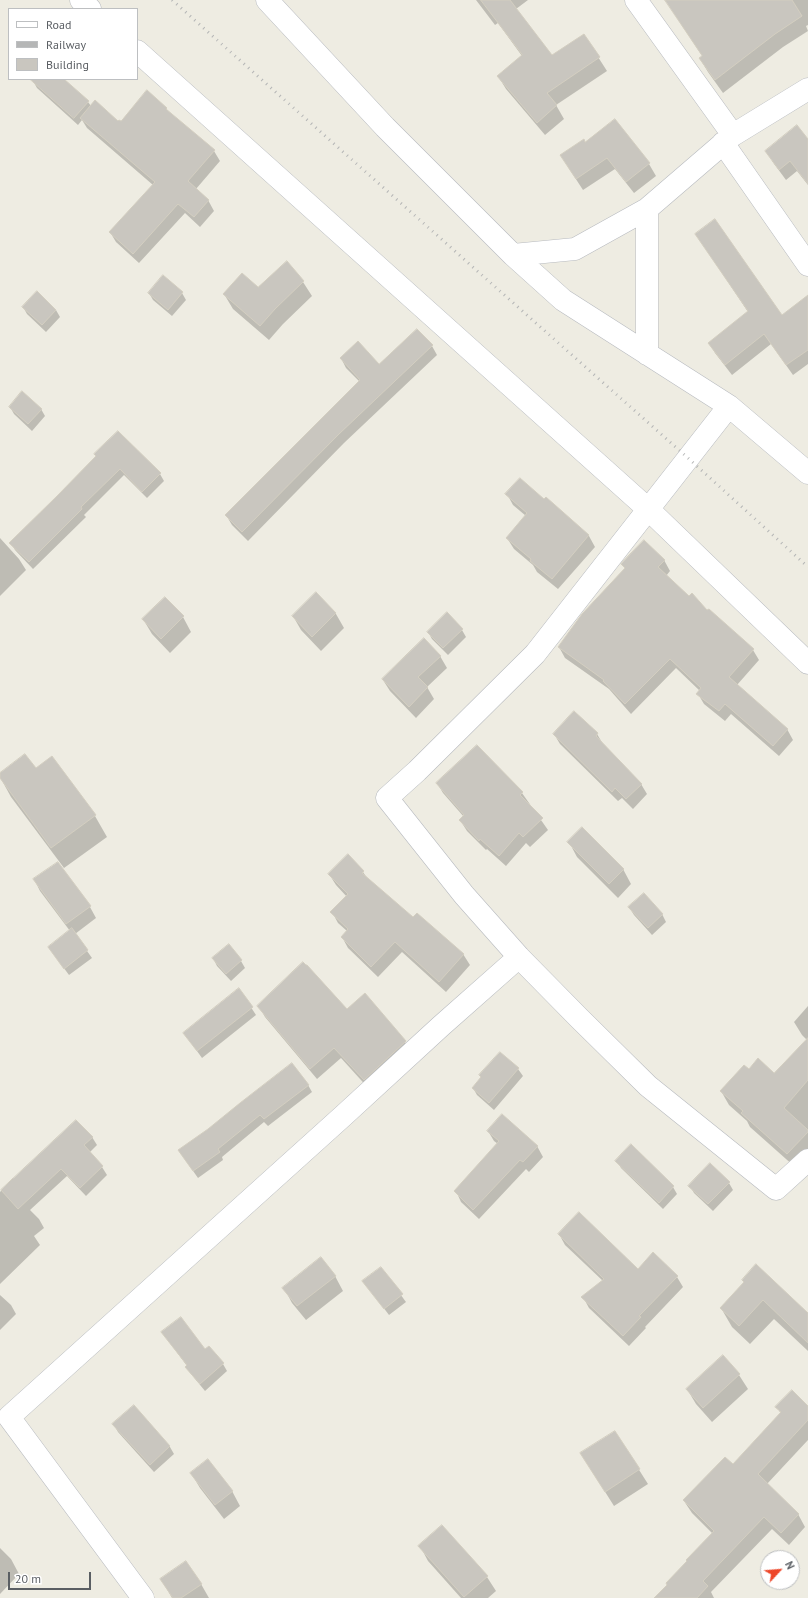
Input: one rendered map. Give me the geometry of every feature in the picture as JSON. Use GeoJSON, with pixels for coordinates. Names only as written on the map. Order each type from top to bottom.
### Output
{"type":"FeatureCollection","features":[{"type":"Feature","properties":{"kind":"street"},"geometry":{"type":"LineString","coordinates":[[81,0],[89,8]]}},
{"type":"Feature","properties":{"kind":"street"},"geometry":{"type":"LineString","coordinates":[[267,0],[385,127],[513,256],[563,300],[730,406],[808,473]]}},
{"type":"Feature","properties":{"kind":"street"},"geometry":{"type":"LineString","coordinates":[[636,0],[728,139],[808,265]]}},
{"type":"Feature","properties":{"kind":"street"},"geometry":{"type":"LineString","coordinates":[[138,52],[648,509],[808,663]]}},
{"type":"Feature","properties":{"kind":"street"},"geometry":{"type":"LineString","coordinates":[[513,256],[575,249],[647,209],[728,139],[808,88]]}},
{"type":"Feature","properties":{"kind":"street"},"geometry":{"type":"LineString","coordinates":[[647,209],[647,354]]}},
{"type":"Feature","properties":{"kind":"street"},"geometry":{"type":"LineString","coordinates":[[730,406],[535,654],[388,798],[464,896],[519,957],[648,1086],[776,1188],[808,1160]]}},
{"type":"Feature","properties":{"kind":"street"},"geometry":{"type":"LineString","coordinates":[[143,1598],[9,1417],[519,957]]}},
{"type":"Feature","properties":{"kind":"building"},"geometry":{"type":"Polygon","coordinates":[[[481,0],[510,0],[552,55],[584,34],[600,57],[547,93],[557,105],[537,123],[497,76],[522,55],[481,0]]]}},
{"type":"Feature","properties":{"kind":"building"},"geometry":{"type":"Polygon","coordinates":[[[665,0],[792,0],[802,16],[775,34],[715,80],[699,58],[702,56],[665,0]]]}},
{"type":"Feature","properties":{"kind":"building"},"geometry":{"type":"Polygon","coordinates":[[[31,80],[65,80],[89,101],[74,118],[31,80]]]}},
{"type":"Feature","properties":{"kind":"building"},"geometry":{"type":"Polygon","coordinates":[[[147,90],[167,108],[166,109],[215,150],[188,181],[209,200],[194,217],[178,204],[133,254],[109,232],[155,182],[80,118],[95,100],[118,121],[121,121],[147,90]]]}},
{"type":"Feature","properties":{"kind":"building"},"geometry":{"type":"Polygon","coordinates":[[[615,119],[650,163],[626,182],[607,158],[576,179],[560,155],[584,139],[585,142],[615,119]]]}},
{"type":"Feature","properties":{"kind":"building"},"geometry":{"type":"Polygon","coordinates":[[[797,125],[808,139],[808,184],[790,161],[779,170],[765,151],[797,125]]]}},
{"type":"Feature","properties":{"kind":"building"},"geometry":{"type":"Polygon","coordinates":[[[715,219],[782,315],[808,295],[808,350],[786,365],[764,334],[725,365],[708,343],[748,311],[695,234],[715,219]]]}},
{"type":"Feature","properties":{"kind":"building"},"geometry":{"type":"Polygon","coordinates":[[[287,261],[304,281],[260,326],[223,294],[242,273],[258,287],[287,261]]]}},
{"type":"Feature","properties":{"kind":"building"},"geometry":{"type":"Polygon","coordinates":[[[163,275],[183,292],[168,310],[148,293],[163,275]]]}},
{"type":"Feature","properties":{"kind":"building"},"geometry":{"type":"Polygon","coordinates":[[[37,291],[56,310],[42,325],[22,307],[37,291]]]}},
{"type":"Feature","properties":{"kind":"building"},"geometry":{"type":"Polygon","coordinates":[[[417,329],[433,345],[339,434],[242,532],[225,515],[360,380],[340,358],[358,341],[379,364],[417,329]]]}},
{"type":"Feature","properties":{"kind":"building"},"geometry":{"type":"Polygon","coordinates":[[[22,391],[42,409],[28,424],[9,407],[22,391]]]}},
{"type":"Feature","properties":{"kind":"building"},"geometry":{"type":"Polygon","coordinates":[[[118,431],[161,473],[142,492],[120,469],[81,507],[82,509],[29,562],[9,543],[96,456],[94,454],[118,431]]]}},
{"type":"Feature","properties":{"kind":"building"},"geometry":{"type":"Polygon","coordinates":[[[520,478],[544,499],[546,497],[589,535],[552,579],[530,561],[531,559],[506,538],[527,513],[505,494],[520,478]]]}},
{"type":"Feature","properties":{"kind":"building"},"geometry":{"type":"Polygon","coordinates":[[[644,540],[665,560],[658,567],[689,596],[692,593],[707,610],[709,609],[754,649],[729,677],[788,729],[773,746],[725,704],[719,711],[696,694],[701,688],[670,659],[625,704],[603,681],[604,680],[558,647],[582,614],[625,568],[621,564],[644,540]]]}},
{"type":"Feature","properties":{"kind":"building"},"geometry":{"type":"Polygon","coordinates":[[[316,592],[336,613],[312,637],[292,616],[316,592]]]}},
{"type":"Feature","properties":{"kind":"building"},"geometry":{"type":"Polygon","coordinates":[[[165,597],[184,616],[161,639],[142,619],[165,597]]]}},
{"type":"Feature","properties":{"kind":"building"},"geometry":{"type":"Polygon","coordinates":[[[447,612],[463,629],[443,648],[427,632],[447,612]]]}},
{"type":"Feature","properties":{"kind":"building"},"geometry":{"type":"Polygon","coordinates":[[[424,638],[441,656],[418,677],[428,687],[409,707],[382,679],[424,638]]]}},
{"type":"Feature","properties":{"kind":"building"},"geometry":{"type":"Polygon","coordinates":[[[574,711],[598,733],[596,736],[642,784],[626,799],[615,788],[612,792],[553,734],[574,711]]]}},
{"type":"Feature","properties":{"kind":"building"},"geometry":{"type":"Polygon","coordinates":[[[477,745],[523,792],[520,795],[543,818],[523,837],[519,833],[499,856],[480,839],[479,841],[459,820],[464,815],[436,783],[477,745]]]}},
{"type":"Feature","properties":{"kind":"building"},"geometry":{"type":"Polygon","coordinates":[[[25,754],[36,768],[52,756],[96,815],[51,848],[0,778],[0,773],[25,754]]]}},
{"type":"Feature","properties":{"kind":"building"},"geometry":{"type":"Polygon","coordinates":[[[582,827],[624,869],[609,884],[567,842],[582,827]]]}},
{"type":"Feature","properties":{"kind":"building"},"geometry":{"type":"Polygon","coordinates":[[[348,854],[364,871],[362,873],[413,917],[417,913],[464,954],[439,982],[395,942],[371,967],[341,937],[348,929],[330,912],[348,894],[328,874],[348,854]]]}},
{"type":"Feature","properties":{"kind":"building"},"geometry":{"type":"Polygon","coordinates":[[[58,862],[91,906],[66,924],[33,879],[58,862]]]}},
{"type":"Feature","properties":{"kind":"building"},"geometry":{"type":"Polygon","coordinates":[[[644,893],[663,914],[648,928],[628,907],[644,893]]]}},
{"type":"Feature","properties":{"kind":"building"},"geometry":{"type":"Polygon","coordinates":[[[72,928],[88,950],[64,969],[48,947],[72,928]]]}},
{"type":"Feature","properties":{"kind":"building"},"geometry":{"type":"Polygon","coordinates":[[[229,944],[242,960],[226,974],[212,958],[229,944]]]}},
{"type":"Feature","properties":{"kind":"building"},"geometry":{"type":"Polygon","coordinates":[[[303,962],[347,1009],[365,993],[406,1041],[364,1080],[334,1048],[310,1069],[257,1006],[303,962]]]}},
{"type":"Feature","properties":{"kind":"building"},"geometry":{"type":"Polygon","coordinates":[[[239,988],[253,1007],[197,1051],[183,1033],[239,988]]]}},
{"type":"Feature","properties":{"kind":"building"},"geometry":{"type":"Polygon","coordinates":[[[808,1038],[808,1080],[784,1108],[808,1130],[808,1132],[787,1154],[741,1113],[743,1111],[720,1091],[744,1065],[749,1069],[758,1058],[774,1073],[808,1038]]]}},
{"type":"Feature","properties":{"kind":"building"},"geometry":{"type":"Polygon","coordinates":[[[500,1052],[519,1068],[489,1103],[472,1088],[481,1077],[479,1075],[500,1052]]]}},
{"type":"Feature","properties":{"kind":"building"},"geometry":{"type":"Polygon","coordinates":[[[292,1063],[309,1085],[264,1119],[260,1115],[218,1149],[220,1152],[193,1171],[178,1150],[208,1129],[292,1063]]]}},
{"type":"Feature","properties":{"kind":"building"},"geometry":{"type":"Polygon","coordinates":[[[502,1114],[538,1146],[523,1162],[520,1160],[473,1210],[454,1191],[499,1141],[487,1131],[502,1114]]]}},
{"type":"Feature","properties":{"kind":"building"},"geometry":{"type":"Polygon","coordinates":[[[76,1120],[93,1137],[84,1145],[103,1166],[80,1188],[61,1169],[18,1209],[1,1190],[76,1120]]]}},
{"type":"Feature","properties":{"kind":"building"},"geometry":{"type":"Polygon","coordinates":[[[631,1144],[674,1186],[659,1203],[615,1161],[631,1144]]]}},
{"type":"Feature","properties":{"kind":"building"},"geometry":{"type":"Polygon","coordinates":[[[710,1163],[730,1182],[708,1204],[688,1186],[710,1163]]]}},
{"type":"Feature","properties":{"kind":"building"},"geometry":{"type":"Polygon","coordinates":[[[579,1212],[638,1269],[653,1252],[678,1276],[639,1316],[641,1317],[623,1336],[581,1297],[604,1279],[558,1234],[579,1212]]]}},
{"type":"Feature","properties":{"kind":"building"},"geometry":{"type":"Polygon","coordinates":[[[321,1257],[336,1276],[297,1306],[282,1288],[321,1257]]]}},
{"type":"Feature","properties":{"kind":"building"},"geometry":{"type":"Polygon","coordinates":[[[756,1264],[808,1313],[808,1343],[763,1300],[739,1326],[720,1308],[744,1282],[742,1280],[756,1264]]]}},
{"type":"Feature","properties":{"kind":"building"},"geometry":{"type":"Polygon","coordinates":[[[381,1267],[403,1294],[384,1309],[362,1281],[381,1267]]]}},
{"type":"Feature","properties":{"kind":"building"},"geometry":{"type":"Polygon","coordinates":[[[181,1317],[205,1349],[209,1346],[224,1363],[200,1384],[185,1367],[187,1365],[161,1332],[181,1317]]]}},
{"type":"Feature","properties":{"kind":"building"},"geometry":{"type":"Polygon","coordinates":[[[723,1355],[740,1374],[703,1408],[686,1389],[723,1355]]]}},
{"type":"Feature","properties":{"kind":"building"},"geometry":{"type":"Polygon","coordinates":[[[792,1390],[808,1406],[808,1420],[758,1474],[799,1514],[781,1533],[764,1517],[703,1581],[708,1586],[697,1598],[654,1598],[667,1585],[666,1583],[687,1561],[686,1560],[714,1531],[683,1500],[725,1457],[733,1464],[781,1412],[775,1407],[792,1390]]]}},
{"type":"Feature","properties":{"kind":"building"},"geometry":{"type":"Polygon","coordinates":[[[134,1405],[170,1446],[150,1465],[112,1424],[134,1405]]]}},
{"type":"Feature","properties":{"kind":"building"},"geometry":{"type":"Polygon","coordinates":[[[615,1431],[640,1469],[605,1492],[580,1453],[615,1431]]]}},
{"type":"Feature","properties":{"kind":"building"},"geometry":{"type":"Polygon","coordinates":[[[208,1459],[233,1491],[215,1505],[190,1473],[208,1459]]]}},
{"type":"Feature","properties":{"kind":"building"},"geometry":{"type":"Polygon","coordinates":[[[442,1525],[488,1576],[464,1597],[418,1546],[442,1525]]]}},
{"type":"Feature","properties":{"kind":"building"},"geometry":{"type":"Polygon","coordinates":[[[186,1561],[202,1584],[181,1598],[173,1598],[160,1579],[186,1561]]]}},
{"type":"Feature","properties":{"kind":"railway"},"geometry":{"type":"LineString","coordinates":[[172,0],[688,458],[808,567]]}}]}
